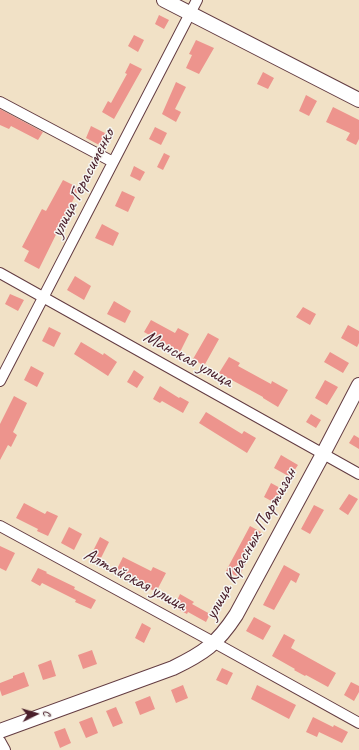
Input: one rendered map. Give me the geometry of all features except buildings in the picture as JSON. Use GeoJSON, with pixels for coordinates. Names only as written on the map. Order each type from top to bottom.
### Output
{"type":"FeatureCollection","features":[{"type":"Feature","properties":{"kind":"main road"},"geometry":{"type":"LineString","coordinates":[[164,0],[359,100]]}},
{"type":"Feature","properties":{"kind":"main road","name":"улица Красных Партизан"},"geometry":{"type":"LineString","coordinates":[[0,731],[173,668],[190,660],[215,642],[226,630],[236,615],[359,384]]}},
{"type":"Feature","properties":{"kind":"street","name":"улица Герасименко"},"geometry":{"type":"LineString","coordinates":[[0,381],[197,0]]}},
{"type":"Feature","properties":{"kind":"street"},"geometry":{"type":"LineString","coordinates":[[0,102],[113,162]]}},
{"type":"Feature","properties":{"kind":"street","name":"Манская улица"},"geometry":{"type":"LineString","coordinates":[[0,273],[359,474]]}},
{"type":"Feature","properties":{"kind":"street","name":"Алтайская улица"},"geometry":{"type":"LineString","coordinates":[[0,526],[215,642],[359,723]]}},
{"type":"Feature","properties":{"kind":"street"},"geometry":{"type":"LineString","coordinates":[[0,741],[5,750]]}}]}
